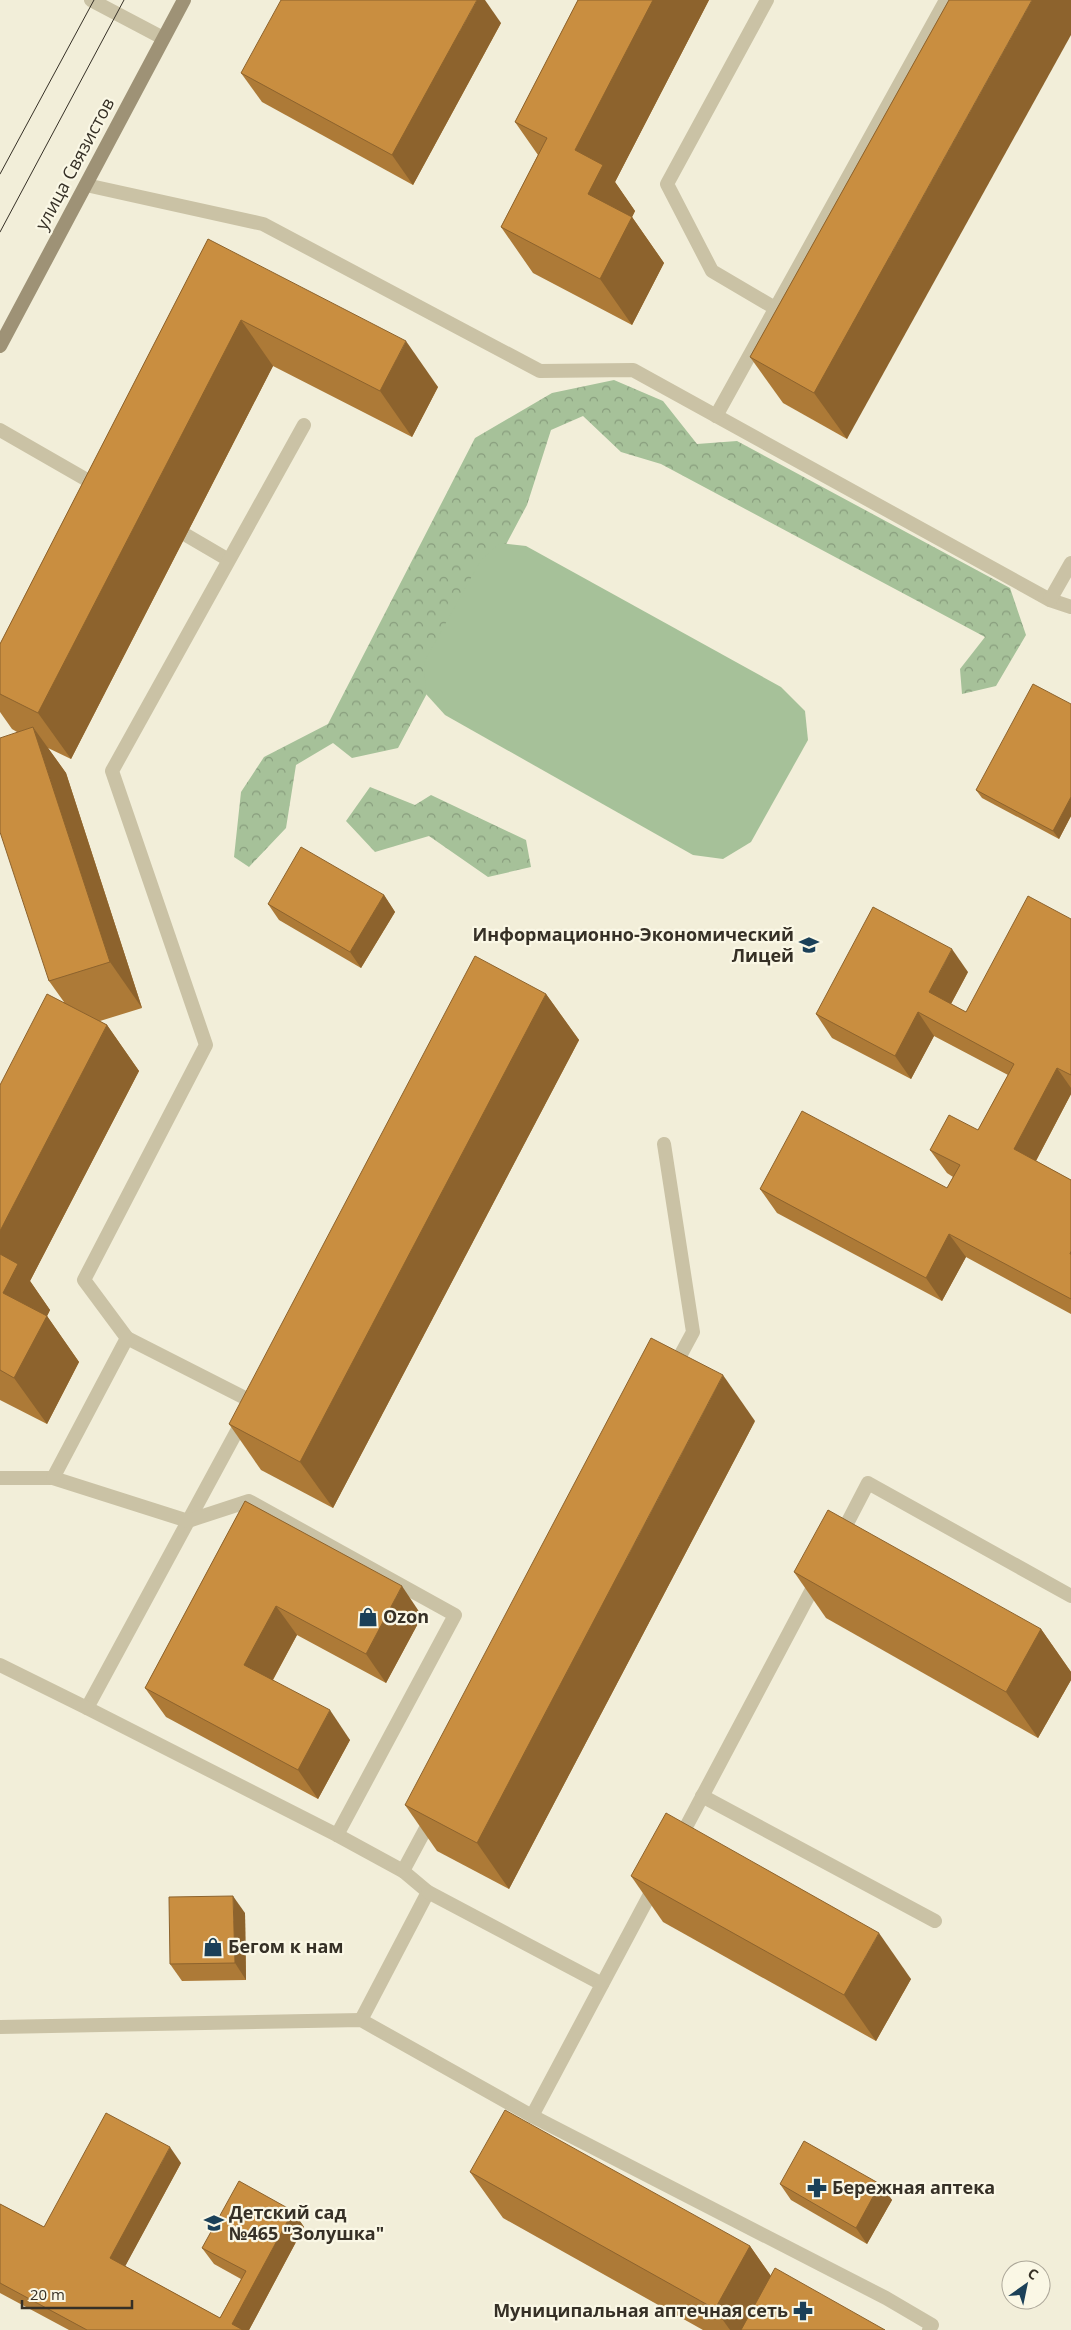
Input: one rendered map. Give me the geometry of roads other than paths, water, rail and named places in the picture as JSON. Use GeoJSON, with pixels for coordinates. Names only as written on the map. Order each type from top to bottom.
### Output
{"type":"FeatureCollection","features":[{"type":"Feature","properties":{"kind":"main road","name":"улица Связистов"},"geometry":{"type":"LineString","coordinates":[[0,346],[184,0]]}},
{"type":"Feature","properties":{"kind":"lane"},"geometry":{"type":"LineString","coordinates":[[91,0],[164,38]]}},
{"type":"Feature","properties":{"kind":"lane"},"geometry":{"type":"LineString","coordinates":[[767,0],[668,184],[712,271],[775,308]]}},
{"type":"Feature","properties":{"kind":"lane"},"geometry":{"type":"LineString","coordinates":[[716,416],[946,0]]}},
{"type":"Feature","properties":{"kind":"lane"},"geometry":{"type":"LineString","coordinates":[[86,185],[263,224],[540,371],[633,370],[1050,600],[1071,607]]}},
{"type":"Feature","properties":{"kind":"lane"},"geometry":{"type":"LineString","coordinates":[[253,1402],[127,1338],[84,1280],[206,1045],[112,771],[227,559],[304,425]]}},
{"type":"Feature","properties":{"kind":"lane"},"geometry":{"type":"LineString","coordinates":[[0,430],[112,493]]}},
{"type":"Feature","properties":{"kind":"lane"},"geometry":{"type":"LineString","coordinates":[[186,535],[227,559]]}},
{"type":"Feature","properties":{"kind":"lane"},"geometry":{"type":"LineString","coordinates":[[1050,600],[1071,563]]}},
{"type":"Feature","properties":{"kind":"lane"},"geometry":{"type":"LineString","coordinates":[[664,1144],[693,1332],[665,1384]]}},
{"type":"Feature","properties":{"kind":"lane"},"geometry":{"type":"LineString","coordinates":[[53,1478],[127,1338]]}},
{"type":"Feature","properties":{"kind":"lane"},"geometry":{"type":"LineString","coordinates":[[87,1708],[263,1385]]}},
{"type":"Feature","properties":{"kind":"lane"},"geometry":{"type":"LineString","coordinates":[[0,1478],[53,1478],[188,1521],[249,1501],[455,1615],[337,1835]]}},
{"type":"Feature","properties":{"kind":"lane"},"geometry":{"type":"LineString","coordinates":[[670,1856],[868,1483],[1071,1596]]}},
{"type":"Feature","properties":{"kind":"lane"},"geometry":{"type":"LineString","coordinates":[[0,1665],[337,1835],[403,1872],[428,1892],[602,1984]]}},
{"type":"Feature","properties":{"kind":"lane"},"geometry":{"type":"LineString","coordinates":[[702,1796],[935,1921]]}},
{"type":"Feature","properties":{"kind":"lane"},"geometry":{"type":"LineString","coordinates":[[403,1872],[440,1802]]}},
{"type":"Feature","properties":{"kind":"lane"},"geometry":{"type":"LineString","coordinates":[[532,2116],[661,1873]]}},
{"type":"Feature","properties":{"kind":"lane"},"geometry":{"type":"LineString","coordinates":[[361,2020],[428,1892]]}},
{"type":"Feature","properties":{"kind":"lane"},"geometry":{"type":"LineString","coordinates":[[0,2027],[361,2020],[532,2116],[886,2298],[932,2325],[929,2330]]}},
{"type":"Feature","properties":{"kind":"tram line"},"geometry":{"type":"LineString","coordinates":[[0,174],[94,0]]}},
{"type":"Feature","properties":{"kind":"tram line"},"geometry":{"type":"LineString","coordinates":[[0,232],[124,0]]}},
{"type":"Feature","properties":{"kind":"place","name":"Информационно-Экономический Лицей"},"geometry":{"type":"Point","coordinates":[809,945]}},
{"type":"Feature","properties":{"kind":"place","name":"Ozon"},"geometry":{"type":"Point","coordinates":[368,1617]}},
{"type":"Feature","properties":{"kind":"place","name":"Бегом к нам"},"geometry":{"type":"Point","coordinates":[213,1947]}},
{"type":"Feature","properties":{"kind":"place","name":"Бережная аптека"},"geometry":{"type":"Point","coordinates":[817,2188]}},
{"type":"Feature","properties":{"kind":"place","name":"Детский сад №465 \"Золушка\""},"geometry":{"type":"Point","coordinates":[214,2223]}},
{"type":"Feature","properties":{"kind":"place","name":"Муниципальная аптечная сеть"},"geometry":{"type":"Point","coordinates":[803,2311]}}]}
